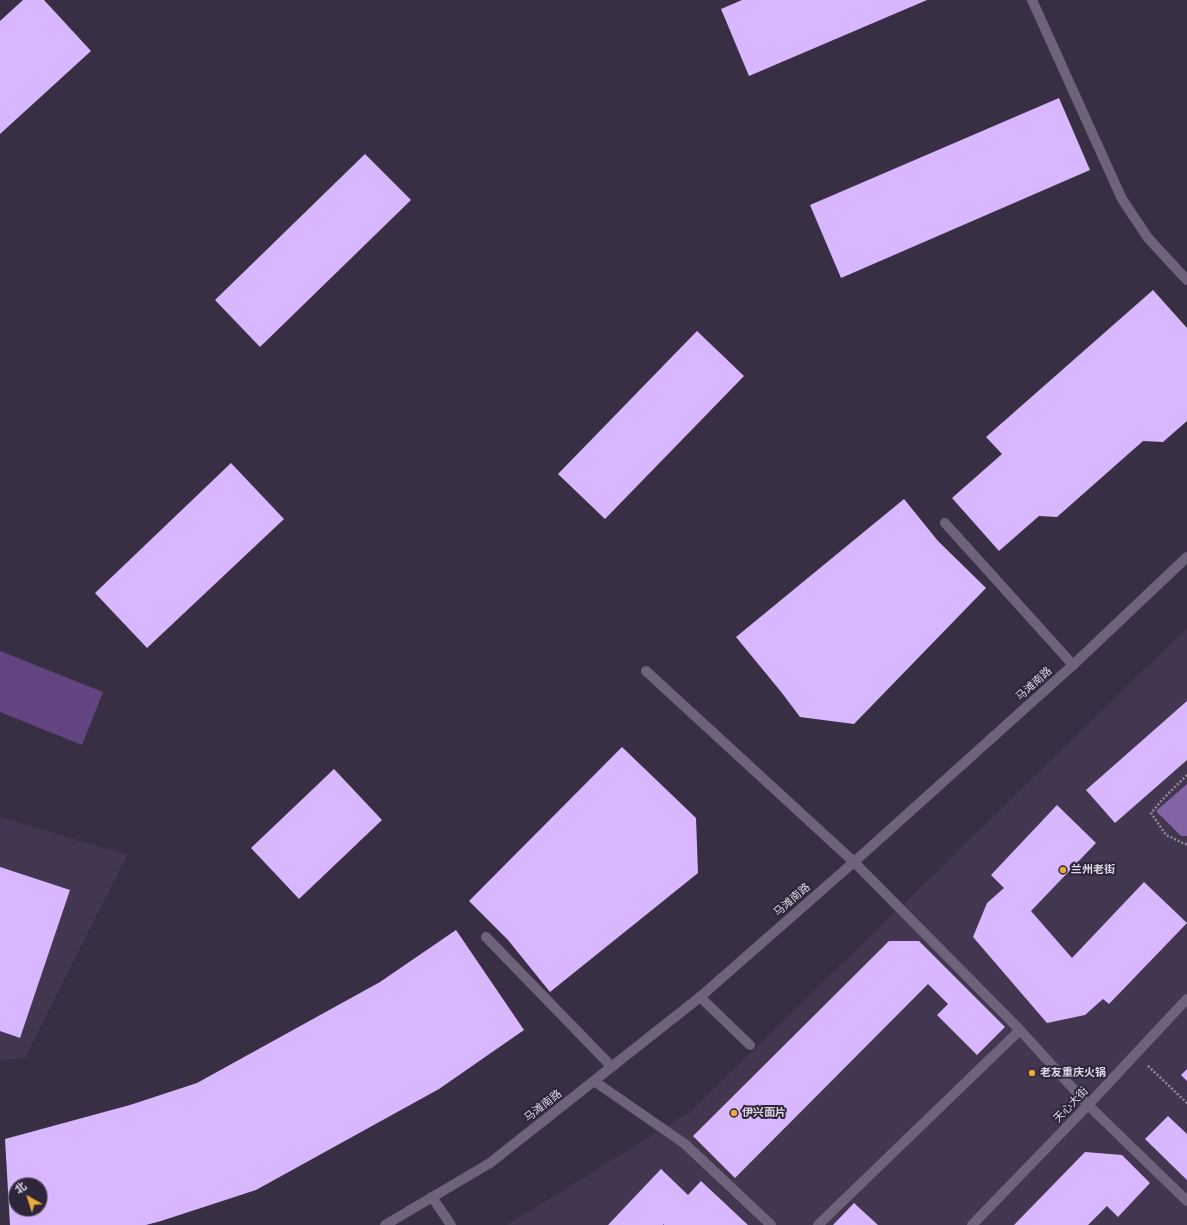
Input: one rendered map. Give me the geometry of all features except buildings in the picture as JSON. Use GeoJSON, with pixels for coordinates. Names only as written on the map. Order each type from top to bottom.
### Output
{"type":"FeatureCollection","features":[{"type":"Feature","properties":{"kind":"street"},"geometry":{"type":"LineString","coordinates":[[1032,0],[1122,199],[1148,238],[1187,280]]}},
{"type":"Feature","properties":{"kind":"street"},"geometry":{"type":"LineString","coordinates":[[945,523],[1073,665]]}},
{"type":"Feature","properties":{"kind":"street","name":"马滩南路"},"geometry":{"type":"LineString","coordinates":[[385,1225],[490,1163],[700,997],[854,862],[1073,665],[1187,557]]}},
{"type":"Feature","properties":{"kind":"street"},"geometry":{"type":"LineString","coordinates":[[646,671],[854,862],[1020,1030],[1088,1105],[1187,1201]]}},
{"type":"Feature","properties":{"kind":"street"},"geometry":{"type":"LineString","coordinates":[[486,937],[612,1067]]}},
{"type":"Feature","properties":{"kind":"street"},"geometry":{"type":"LineString","coordinates":[[700,997],[750,1045]]}},
{"type":"Feature","properties":{"kind":"street","name":"天心大街"},"geometry":{"type":"LineString","coordinates":[[972,1225],[1187,1000]]}},
{"type":"Feature","properties":{"kind":"street"},"geometry":{"type":"LineString","coordinates":[[818,1225],[1020,1030]]}},
{"type":"Feature","properties":{"kind":"street"},"geometry":{"type":"LineString","coordinates":[[594,1081],[685,1144],[771,1225]]}},
{"type":"Feature","properties":{"kind":"street"},"geometry":{"type":"LineString","coordinates":[[432,1197],[451,1225]]}},
{"type":"Feature","properties":{"kind":"path"},"geometry":{"type":"LineString","coordinates":[[1187,775],[1151,813],[1166,835],[1187,844]]}},
{"type":"Feature","properties":{"kind":"path"},"geometry":{"type":"LineString","coordinates":[[1136,1054],[1187,1103]]}},
{"type":"Feature","properties":{"kind":"shaded area","name":"兰州老街"},"geometry":{"type":"Polygon","coordinates":[[[1187,628],[1187,1225],[507,1225],[690,1112],[1187,628]]]}},
{"type":"Feature","properties":{"kind":"shaded area"},"geometry":{"type":"Polygon","coordinates":[[[0,651],[103,692],[82,745],[0,712],[0,651]]]}},
{"type":"Feature","properties":{"kind":"shaded area"},"geometry":{"type":"Polygon","coordinates":[[[1187,784],[1187,836],[1181,836],[1156,811],[1187,784]]]}},
{"type":"Feature","properties":{"kind":"shaded area"},"geometry":{"type":"Polygon","coordinates":[[[0,817],[127,855],[25,1058],[0,1060],[0,817]]]}},
{"type":"Feature","properties":{"kind":"place","name":"兰州老街"},"geometry":{"type":"Point","coordinates":[1063,870]}},
{"type":"Feature","properties":{"kind":"place","name":"老友重庆火锅"},"geometry":{"type":"Point","coordinates":[1032,1073]}},
{"type":"Feature","properties":{"kind":"place","name":"伊兴面片"},"geometry":{"type":"Point","coordinates":[734,1113]}}]}
